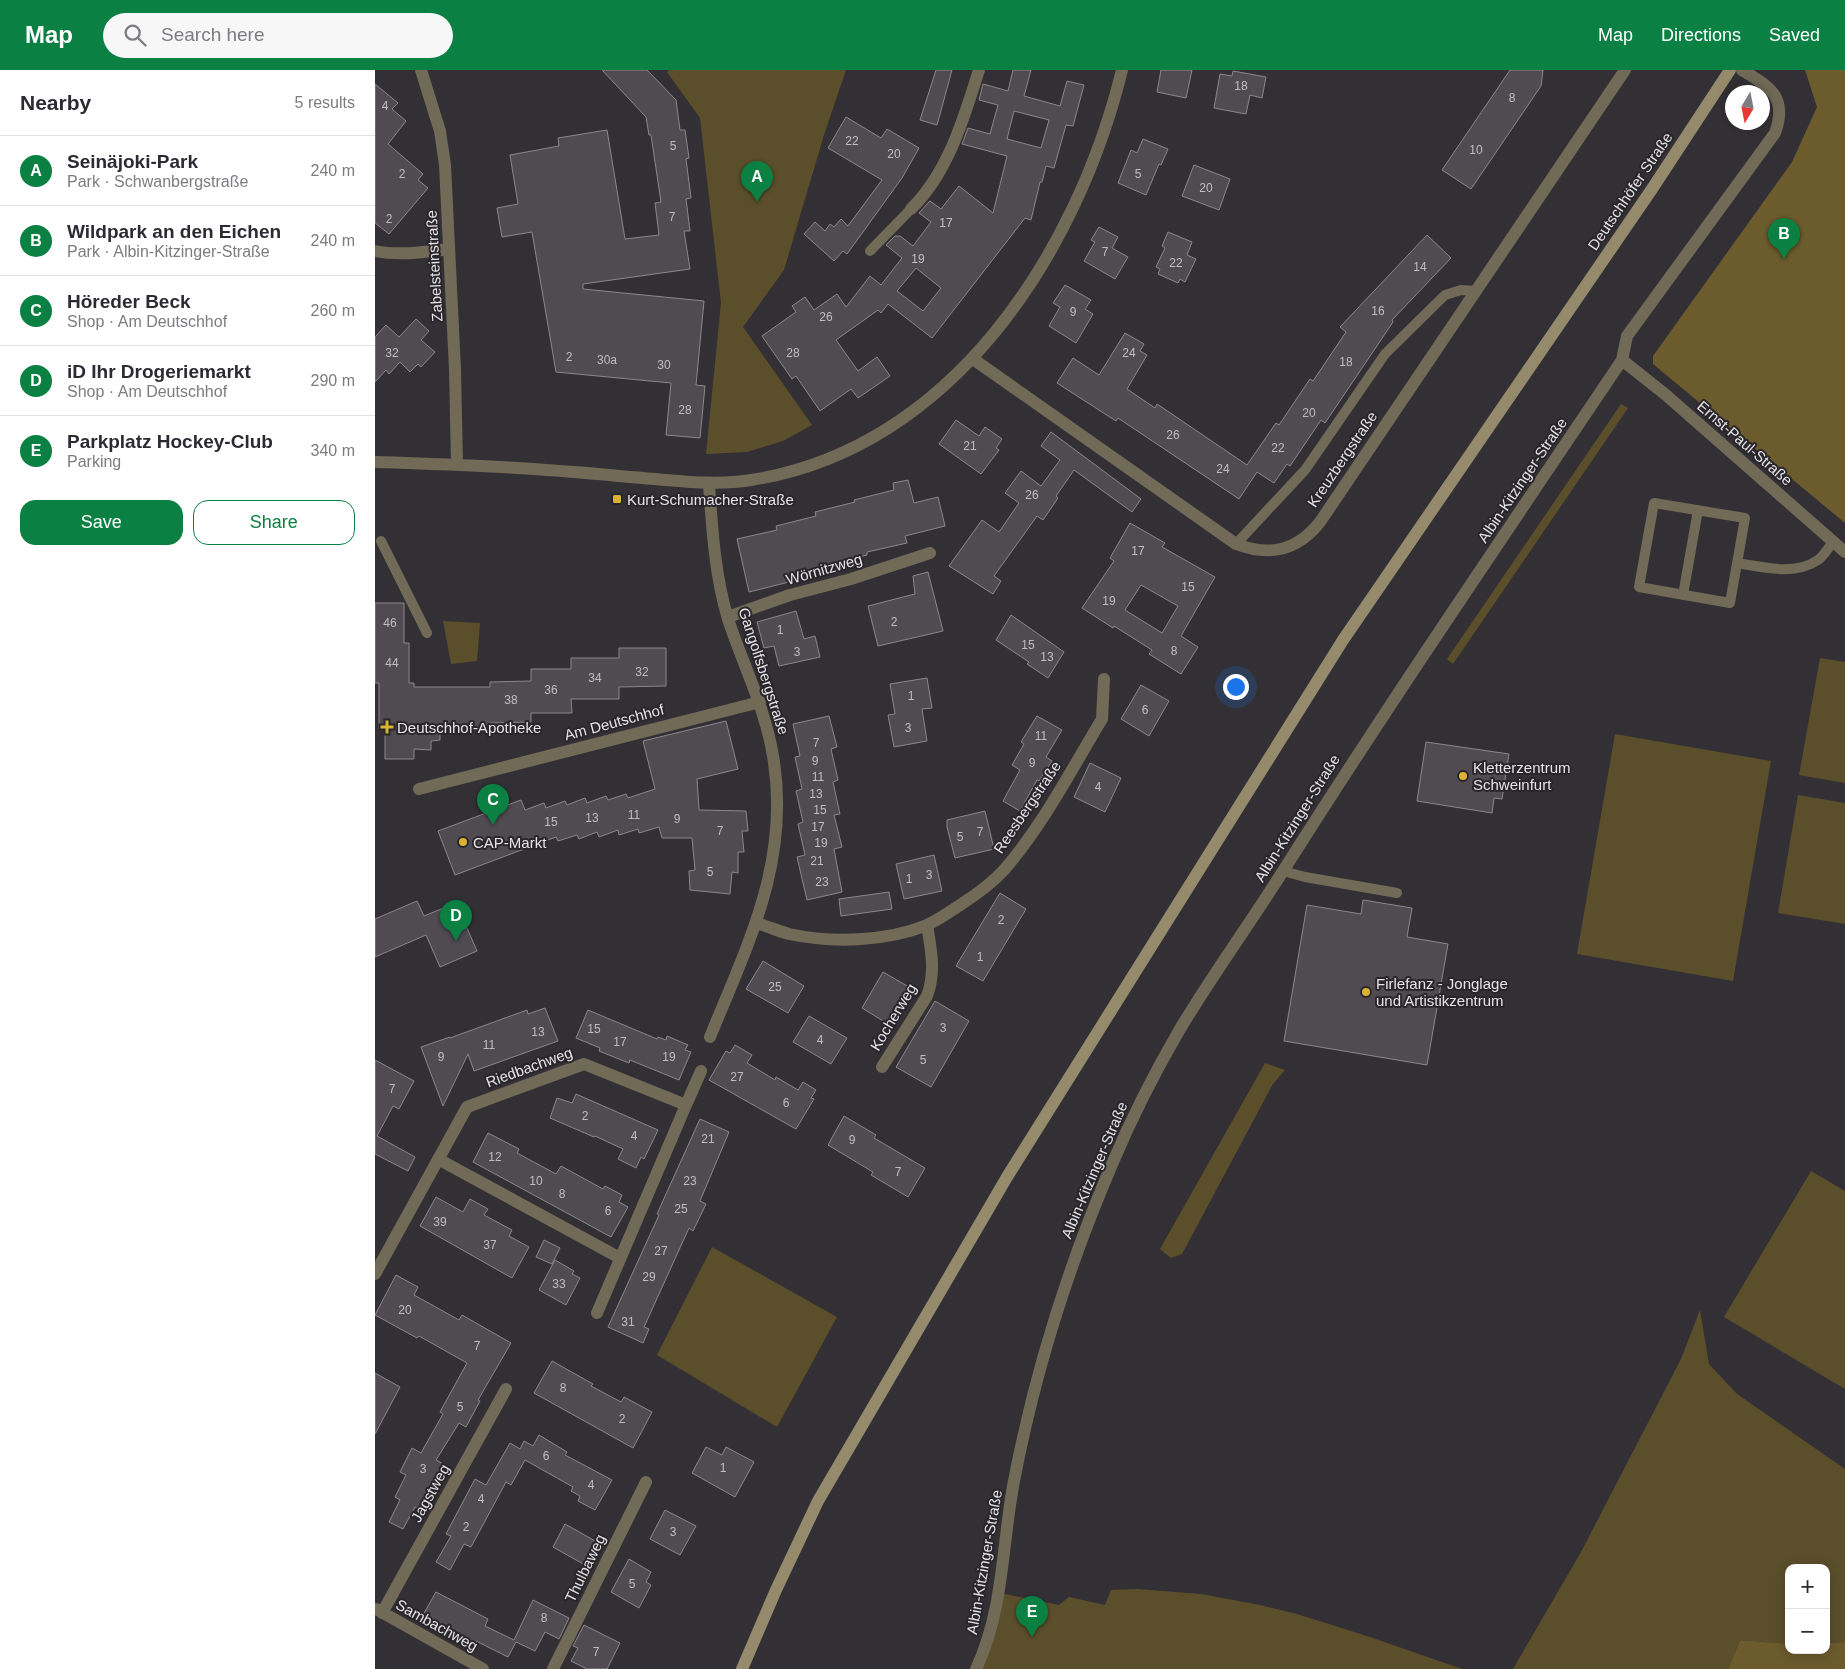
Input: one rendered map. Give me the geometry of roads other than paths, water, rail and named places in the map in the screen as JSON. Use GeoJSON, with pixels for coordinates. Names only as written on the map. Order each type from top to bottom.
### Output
{"type":"FeatureCollection","features":[{"type":"Feature","properties":{"kind":"main road","name":"Deutschhöfer Straße"},"geometry":{"type":"LineString","coordinates":[[742,1669],[776,1590],[818,1501],[1007,1177],[1343,640],[1657,181],[1730,70]]}},
{"type":"Feature","properties":{"kind":"street","name":"Zabelsteinstraße"},"geometry":{"type":"LineString","coordinates":[[422,70],[440,131],[444,157],[455,369],[457,464]]}},
{"type":"Feature","properties":{"kind":"street"},"geometry":{"type":"LineString","coordinates":[[911,209],[922,198],[949,152],[969,103],[979,70]]}},
{"type":"Feature","properties":{"kind":"street"},"geometry":{"type":"LineString","coordinates":[[375,462],[457,464],[564,471],[709,484],[767,477],[834,458],[879,433],[940,390],[973,359],[1028,288],[1063,229],[1089,175],[1113,104],[1121,70]]}},
{"type":"Feature","properties":{"kind":"street","name":"Kreuzbergstraße"},"geometry":{"type":"LineString","coordinates":[[973,359],[1236,544],[1262,550],[1279,550],[1292,546],[1312,532],[1625,70]]}},
{"type":"Feature","properties":{"kind":"street","name":"Albin-Kitzinger-Straße"},"geometry":{"type":"LineString","coordinates":[[976,1669],[985,1651],[993,1620],[1005,1552],[1013,1484],[1037,1380],[1069,1273],[1114,1158],[1159,1066],[1182,1026],[1373,729],[1622,360],[1627,336],[1775,133],[1780,109],[1773,91],[1742,70]]}},
{"type":"Feature","properties":{"kind":"street"},"geometry":{"type":"LineString","coordinates":[[375,251],[416,253],[449,249]]}},
{"type":"Feature","properties":{"kind":"street","name":"Ernst-Paul-Straße"},"geometry":{"type":"LineString","coordinates":[[1622,360],[1666,395],[1845,552]]}},
{"type":"Feature","properties":{"kind":"street","name":"Gangolfsbergstraße"},"geometry":{"type":"LineString","coordinates":[[709,484],[718,569],[728,617],[760,702],[773,758],[776,818],[770,876],[756,923],[710,1037]]}},
{"type":"Feature","properties":{"kind":"street","name":"Wörnitzweg"},"geometry":{"type":"LineString","coordinates":[[728,617],[790,595],[851,579],[930,553]]}},
{"type":"Feature","properties":{"kind":"street","name":"Reesbergstraße"},"geometry":{"type":"LineString","coordinates":[[756,923],[787,933],[819,939],[861,939],[901,933],[927,925],[979,893],[1003,871],[1033,832],[1102,719],[1104,679]]}},
{"type":"Feature","properties":{"kind":"street","name":"Am Deutschhof"},"geometry":{"type":"LineString","coordinates":[[419,788],[760,702]]}},
{"type":"Feature","properties":{"kind":"street","name":"Kocherweg"},"geometry":{"type":"LineString","coordinates":[[882,1067],[927,996],[931,985],[933,971],[927,925]]}},
{"type":"Feature","properties":{"kind":"street","name":"Riedbachweg"},"geometry":{"type":"LineString","coordinates":[[375,1274],[467,1107],[584,1064],[686,1105]]}},
{"type":"Feature","properties":{"kind":"street"},"geometry":{"type":"LineString","coordinates":[[597,1313],[701,1072]]}},
{"type":"Feature","properties":{"kind":"street"},"geometry":{"type":"LineString","coordinates":[[438,1159],[620,1258]]}},
{"type":"Feature","properties":{"kind":"street","name":"Jagstweg"},"geometry":{"type":"LineString","coordinates":[[379,1611],[506,1389]]}},
{"type":"Feature","properties":{"kind":"street","name":"Thulbaweg"},"geometry":{"type":"LineString","coordinates":[[553,1669],[646,1482]]}},
{"type":"Feature","properties":{"kind":"street","name":"Sambachweg"},"geometry":{"type":"LineString","coordinates":[[379,1611],[483,1669]]}},
{"type":"Feature","properties":{"kind":"lane"},"geometry":{"type":"LineString","coordinates":[[870,252],[911,209]]}},
{"type":"Feature","properties":{"kind":"lane"},"geometry":{"type":"LineString","coordinates":[[1236,544],[1305,470],[1385,354],[1445,295],[1461,290],[1476,291]]}},
{"type":"Feature","properties":{"kind":"lane"},"geometry":{"type":"LineString","coordinates":[[1654,503],[1745,518],[1737,562],[1730,604],[1639,588],[1654,503]]}},
{"type":"Feature","properties":{"kind":"lane"},"geometry":{"type":"LineString","coordinates":[[1683,595],[1698,510]]}},
{"type":"Feature","properties":{"kind":"lane"},"geometry":{"type":"LineString","coordinates":[[381,541],[427,633]]}},
{"type":"Feature","properties":{"kind":"lane"},"geometry":{"type":"LineString","coordinates":[[1737,562],[1782,569],[1798,569],[1810,565],[1819,559],[1833,542]]}},
{"type":"Feature","properties":{"kind":"lane"},"geometry":{"type":"LineString","coordinates":[[1283,871],[1305,877],[1397,893]]}},
{"type":"Feature","properties":{"kind":"place","name":"Seinäjoki-Park"},"geometry":{"type":"Point","coordinates":[757,202]}},
{"type":"Feature","properties":{"kind":"place","name":"Wildpark an den Eichen"},"geometry":{"type":"Point","coordinates":[1784,259]}},
{"type":"Feature","properties":{"kind":"place","name":"Kurt-Schumacher-Straße"},"geometry":{"type":"Point","coordinates":[617,499]}},
{"type":"Feature","properties":{"kind":"place","name":"Deutschhof-Apotheke"},"geometry":{"type":"Point","coordinates":[387,727]}},
{"type":"Feature","properties":{"kind":"place","name":"Kletterzentrum Schweinfurt"},"geometry":{"type":"Point","coordinates":[1463,776]}},
{"type":"Feature","properties":{"kind":"place","name":"Höreder Beck"},"geometry":{"type":"Point","coordinates":[493,825]}},
{"type":"Feature","properties":{"kind":"place","name":"CAP-Markt"},"geometry":{"type":"Point","coordinates":[463,842]}},
{"type":"Feature","properties":{"kind":"place","name":"iD Ihr Drogeriemarkt"},"geometry":{"type":"Point","coordinates":[456,941]}},
{"type":"Feature","properties":{"kind":"place","name":"Firlefanz - Jonglage und Artistikzentrum"},"geometry":{"type":"Point","coordinates":[1366,992]}},
{"type":"Feature","properties":{"kind":"place","name":"Parkplatz Hockey-Club"},"geometry":{"type":"Point","coordinates":[1032,1637]}}]}
